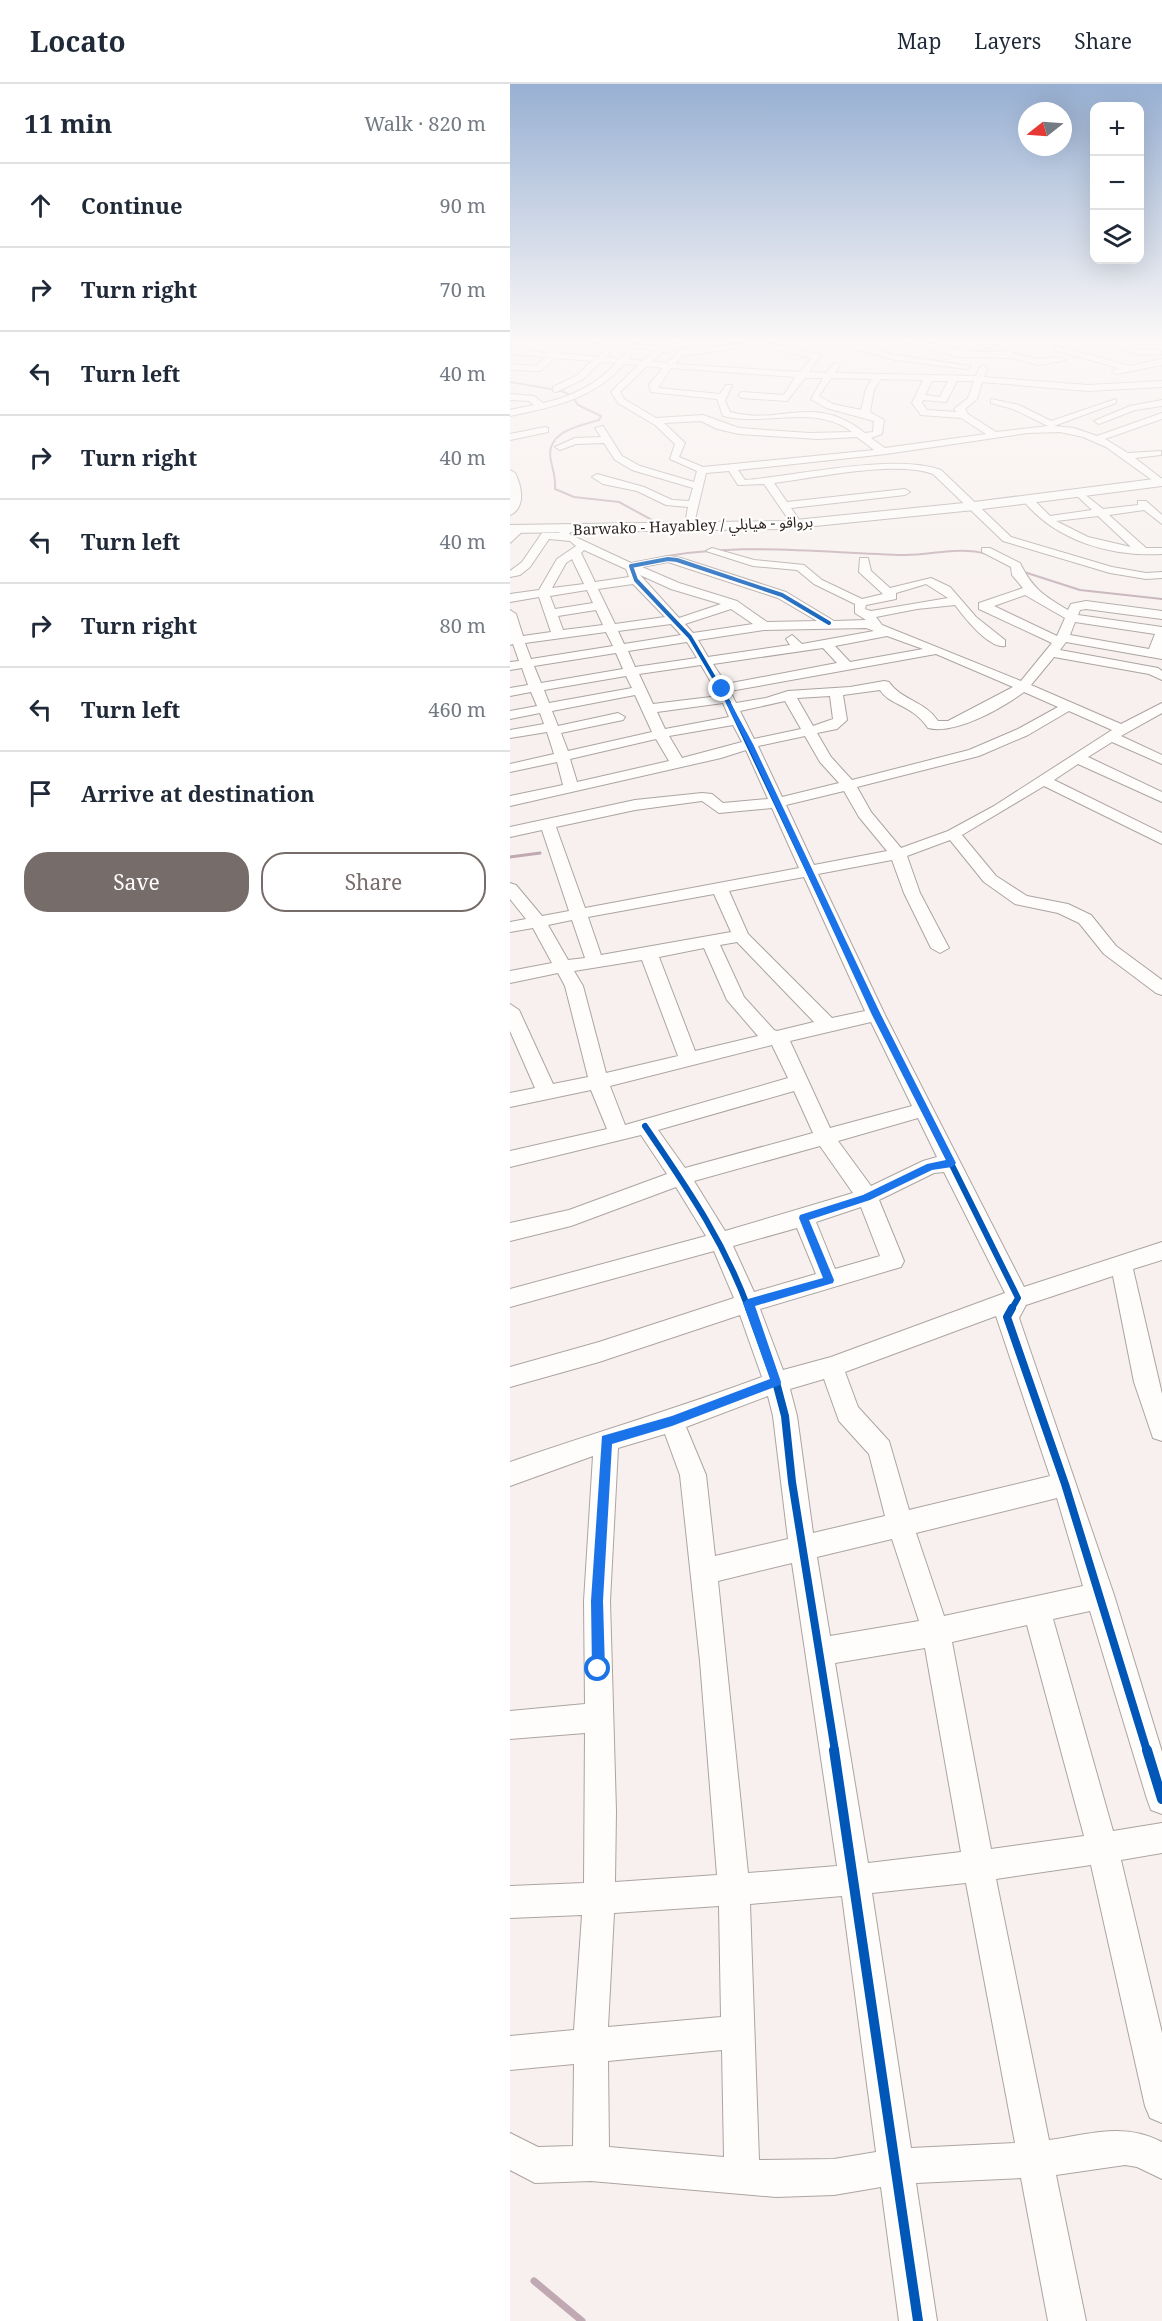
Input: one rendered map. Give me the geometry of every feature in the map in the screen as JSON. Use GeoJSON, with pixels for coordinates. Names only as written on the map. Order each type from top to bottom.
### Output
{"type":"FeatureCollection","features":[{"type":"Feature","properties":{"kind":"main road","name":"Barwako - Hayabley / برواقو - هيابلي"},"geometry":{"type":"LineString","coordinates":[[515,529],[565,533],[797,524],[922,512],[1159,484]]}},
{"type":"Feature","properties":{"kind":"street"},"geometry":{"type":"LineString","coordinates":[[560,447],[569,443]]}},
{"type":"Feature","properties":{"kind":"street"},"geometry":{"type":"LineString","coordinates":[[609,443],[614,454],[636,468],[697,486]]}},
{"type":"Feature","properties":{"kind":"street"},"geometry":{"type":"LineString","coordinates":[[680,443],[674,456],[675,459],[702,470],[940,443]]}},
{"type":"Feature","properties":{"kind":"street"},"geometry":{"type":"LineString","coordinates":[[837,443],[849,454]]}},
{"type":"Feature","properties":{"kind":"street"},"geometry":{"type":"LineString","coordinates":[[871,443],[882,451]]}},
{"type":"Feature","properties":{"kind":"street"},"geometry":{"type":"LineString","coordinates":[[1124,443],[1128,456],[1159,484]]}},
{"type":"Feature","properties":{"kind":"street"},"geometry":{"type":"LineString","coordinates":[[784,506],[891,477],[870,452]]}},
{"type":"Feature","properties":{"kind":"street"},"geometry":{"type":"LineString","coordinates":[[1128,456],[1158,453]]}},
{"type":"Feature","properties":{"kind":"street"},"geometry":{"type":"LineString","coordinates":[[818,458],[867,517]]}},
{"type":"Feature","properties":{"kind":"street"},"geometry":{"type":"LineString","coordinates":[[771,485],[830,473],[916,466],[938,472],[1007,538],[1129,574],[1162,575]]}},
{"type":"Feature","properties":{"kind":"street"},"geometry":{"type":"LineString","coordinates":[[731,467],[742,483],[844,490],[901,488],[922,512]]}},
{"type":"Feature","properties":{"kind":"street"},"geometry":{"type":"LineString","coordinates":[[688,528],[702,470]]}},
{"type":"Feature","properties":{"kind":"street"},"geometry":{"type":"LineString","coordinates":[[510,473],[518,488],[517,497],[510,512]]}},
{"type":"Feature","properties":{"kind":"street"},"geometry":{"type":"LineString","coordinates":[[597,477],[607,482],[640,489],[670,503],[694,504]]}},
{"type":"Feature","properties":{"kind":"street"},"geometry":{"type":"LineString","coordinates":[[771,485],[797,524]]}},
{"type":"Feature","properties":{"kind":"street"},"geometry":{"type":"LineString","coordinates":[[1079,493],[1142,553]]}},
{"type":"Feature","properties":{"kind":"street"},"geometry":{"type":"LineString","coordinates":[[1027,499],[1060,529],[1075,536],[1142,553],[1162,551]]}},
{"type":"Feature","properties":{"kind":"street"},"geometry":{"type":"LineString","coordinates":[[1048,519],[1149,504],[1162,521]]}},
{"type":"Feature","properties":{"kind":"street"},"geometry":{"type":"LineString","coordinates":[[510,540],[515,529]]}},
{"type":"Feature","properties":{"kind":"street"},"geometry":{"type":"LineString","coordinates":[[1007,538],[1060,529]]}},
{"type":"Feature","properties":{"kind":"street"},"geometry":{"type":"LineString","coordinates":[[1075,536],[1121,531]]}},
{"type":"Feature","properties":{"kind":"street"},"geometry":{"type":"LineString","coordinates":[[510,582],[513,579],[510,575],[522,568],[546,535],[565,533],[573,538],[610,629],[661,735],[678,764]]}},
{"type":"Feature","properties":{"kind":"street"},"geometry":{"type":"LineString","coordinates":[[559,636],[543,593],[555,569],[566,556],[579,550],[632,566],[675,585],[733,604],[764,626]]}},
{"type":"Feature","properties":{"kind":"street"},"geometry":{"type":"LineString","coordinates":[[986,550],[1016,565],[1018,575],[1038,597]]}},
{"type":"Feature","properties":{"kind":"street"},"geometry":{"type":"LineString","coordinates":[[712,551],[753,563],[800,567],[818,582],[861,603],[892,596],[865,572],[864,560]]}},
{"type":"Feature","properties":{"kind":"street"},"geometry":{"type":"LineString","coordinates":[[1129,574],[1142,553]]}},
{"type":"Feature","properties":{"kind":"street"},"geometry":{"type":"LineString","coordinates":[[632,566],[668,558],[677,560],[713,574],[782,595],[829,623]]}},
{"type":"Feature","properties":{"kind":"street"},"geometry":{"type":"LineString","coordinates":[[632,566],[636,580],[690,637],[729,704],[778,803],[876,1015],[1018,1298]]}},
{"type":"Feature","properties":{"kind":"street"},"geometry":{"type":"LineString","coordinates":[[522,568],[555,569]]}},
{"type":"Feature","properties":{"kind":"street"},"geometry":{"type":"LineString","coordinates":[[510,598],[636,580]]}},
{"type":"Feature","properties":{"kind":"street"},"geometry":{"type":"LineString","coordinates":[[888,591],[927,580],[946,590],[958,601],[972,620],[1001,643]]}},
{"type":"Feature","properties":{"kind":"street"},"geometry":{"type":"LineString","coordinates":[[1059,645],[1157,654],[1162,631],[1073,618],[1038,597],[1021,591],[983,606],[1059,645],[1153,670],[1162,676]]}},
{"type":"Feature","properties":{"kind":"street"},"geometry":{"type":"LineString","coordinates":[[510,666],[764,626],[872,620],[917,605],[958,601]]}},
{"type":"Feature","properties":{"kind":"street"},"geometry":{"type":"LineString","coordinates":[[861,603],[859,610],[891,632],[1069,706],[1162,760]]}},
{"type":"Feature","properties":{"kind":"street"},"geometry":{"type":"LineString","coordinates":[[513,641],[675,622],[733,604]]}},
{"type":"Feature","properties":{"kind":"street"},"geometry":{"type":"LineString","coordinates":[[650,709],[769,702],[788,695],[837,693],[884,685],[890,695],[916,704],[928,715],[933,724],[950,725],[1007,698],[1023,687],[1059,645],[1076,607],[1086,605],[1162,615]]}},
{"type":"Feature","properties":{"kind":"street"},"geometry":{"type":"LineString","coordinates":[[551,613],[600,606]]}},
{"type":"Feature","properties":{"kind":"street"},"geometry":{"type":"LineString","coordinates":[[510,614],[513,641],[528,664],[538,687],[564,757],[571,787]]}},
{"type":"Feature","properties":{"kind":"street"},"geometry":{"type":"LineString","coordinates":[[781,624],[799,648]]}},
{"type":"Feature","properties":{"kind":"street"},"geometry":{"type":"LineString","coordinates":[[510,692],[632,671],[706,663],[891,632]]}},
{"type":"Feature","properties":{"kind":"street"},"geometry":{"type":"LineString","coordinates":[[826,644],[846,665]]}},
{"type":"Feature","properties":{"kind":"street"},"geometry":{"type":"LineString","coordinates":[[510,768],[683,729],[729,704],[846,665],[897,659],[937,650]]}},
{"type":"Feature","properties":{"kind":"street"},"geometry":{"type":"LineString","coordinates":[[510,715],[640,690]]}},
{"type":"Feature","properties":{"kind":"street"},"geometry":{"type":"LineString","coordinates":[[510,801],[678,764],[721,754],[750,744],[808,732],[840,720],[837,693]]}},
{"type":"Feature","properties":{"kind":"street"},"geometry":{"type":"LineString","coordinates":[[788,695],[825,759],[850,787],[864,814],[898,854],[912,893],[940,948]]}},
{"type":"Feature","properties":{"kind":"street"},"geometry":{"type":"LineString","coordinates":[[510,832],[547,822],[635,805],[707,797],[719,808],[778,803],[850,787],[974,753],[1023,732],[1069,706]]}},
{"type":"Feature","properties":{"kind":"street"},"geometry":{"type":"LineString","coordinates":[[510,927],[898,854],[953,834],[999,809],[1117,733],[1162,707]]}},
{"type":"Feature","properties":{"kind":"street"},"geometry":{"type":"LineString","coordinates":[[510,734],[618,717]]}},
{"type":"Feature","properties":{"kind":"street"},"geometry":{"type":"LineString","coordinates":[[1078,758],[1162,798]]}},
{"type":"Feature","properties":{"kind":"street"},"geometry":{"type":"LineString","coordinates":[[1043,780],[1162,839]]}},
{"type":"Feature","properties":{"kind":"street"},"geometry":{"type":"LineString","coordinates":[[547,822],[595,962]]}},
{"type":"Feature","properties":{"kind":"street"},"geometry":{"type":"LineString","coordinates":[[953,834],[990,879],[1004,890],[1021,900],[1062,908],[1085,919],[1095,935],[1110,950],[1162,989]]}},
{"type":"Feature","properties":{"kind":"street"},"geometry":{"type":"LineString","coordinates":[[510,888],[537,921],[574,986],[599,1082],[619,1134]]}},
{"type":"Feature","properties":{"kind":"street"},"geometry":{"type":"LineString","coordinates":[[720,888],[741,936],[828,1025]]}},
{"type":"Feature","properties":{"kind":"street"},"geometry":{"type":"LineString","coordinates":[[510,977],[564,965],[648,952],[665,952],[741,936]]}},
{"type":"Feature","properties":{"kind":"street"},"geometry":{"type":"LineString","coordinates":[[510,1377],[599,1352],[748,1303],[893,1261],[867,1197],[824,1136],[782,1043],[755,1023],[736,1000],[710,941]]}},
{"type":"Feature","properties":{"kind":"street"},"geometry":{"type":"LineString","coordinates":[[648,952],[689,1059]]}},
{"type":"Feature","properties":{"kind":"street"},"geometry":{"type":"LineString","coordinates":[[510,1100],[599,1082],[876,1015]]}},
{"type":"Feature","properties":{"kind":"street"},"geometry":{"type":"LineString","coordinates":[[512,1018],[547,1093]]}},
{"type":"Feature","properties":{"kind":"street"},"geometry":{"type":"LineString","coordinates":[[510,1159],[619,1134],[800,1082]]}},
{"type":"Feature","properties":{"kind":"street"},"geometry":{"type":"LineString","coordinates":[[510,1232],[571,1218],[681,1178],[925,1109]]}},
{"type":"Feature","properties":{"kind":"street"},"geometry":{"type":"LineString","coordinates":[[645,1126],[722,1241],[748,1303],[776,1382],[785,1416],[792,1482],[855,1881],[918,2321]]}},
{"type":"Feature","properties":{"kind":"street"},"geometry":{"type":"LineString","coordinates":[[510,1299],[804,1218],[867,1197],[930,1166],[952,1163]]}},
{"type":"Feature","properties":{"kind":"street"},"geometry":{"type":"LineString","coordinates":[[804,1218],[829,1280]]}},
{"type":"Feature","properties":{"kind":"street"},"geometry":{"type":"LineString","coordinates":[[510,1474],[606,1440],[672,1421],[776,1382],[831,1367],[1018,1298],[1162,1251]]}},
{"type":"Feature","properties":{"kind":"street"},"geometry":{"type":"LineString","coordinates":[[1121,1264],[1146,1382],[1162,1430]]}},
{"type":"Feature","properties":{"kind":"street"},"geometry":{"type":"LineString","coordinates":[[1018,1298],[1007,1317],[1101,1595],[1162,1799]]}},
{"type":"Feature","properties":{"kind":"street"},"geometry":{"type":"LineString","coordinates":[[831,1367],[848,1413],[866,1437],[880,1449],[900,1524],[936,1632],[978,1864],[1067,2321]]}},
{"type":"Feature","properties":{"kind":"street"},"geometry":{"type":"LineString","coordinates":[[672,1421],[693,1475],[734,1889],[742,2176]]}},
{"type":"Feature","properties":{"kind":"street"},"geometry":{"type":"LineString","coordinates":[[591,2163],[591,1998],[599,1899],[597,1601],[606,1440]]}},
{"type":"Feature","properties":{"kind":"street"},"geometry":{"type":"LineString","coordinates":[[704,1572],[1065,1484]]}},
{"type":"Feature","properties":{"kind":"street"},"geometry":{"type":"LineString","coordinates":[[818,1652],[936,1632],[1101,1595]]}},
{"type":"Feature","properties":{"kind":"street"},"geometry":{"type":"LineString","coordinates":[[1036,1609],[1103,1848],[1162,2106]]}},
{"type":"Feature","properties":{"kind":"street"},"geometry":{"type":"LineString","coordinates":[[510,1725],[599,1718]]}},
{"type":"Feature","properties":{"kind":"street"},"geometry":{"type":"LineString","coordinates":[[510,1902],[599,1899],[855,1881],[1162,1838]]}},
{"type":"Feature","properties":{"kind":"street"},"geometry":{"type":"LineString","coordinates":[[510,2053],[738,2032]]}},
{"type":"Feature","properties":{"kind":"street"},"geometry":{"type":"LineString","coordinates":[[510,2151],[534,2165],[591,2163],[776,2179],[834,2177],[897,2166],[1035,2160],[1125,2147],[1141,2150],[1162,2161]]}},
{"type":"Feature","properties":{"kind":"waterway"},"geometry":{"type":"LineString","coordinates":[[553,443],[550,451],[555,489],[574,497],[619,502],[652,520]]}},
{"type":"Feature","properties":{"kind":"waterway"},"geometry":{"type":"LineString","coordinates":[[644,561],[709,551],[742,549],[905,555],[956,551],[987,554]]}},
{"type":"Feature","properties":{"kind":"waterway"},"geometry":{"type":"LineString","coordinates":[[1021,571],[1080,590],[1162,599]]}},
{"type":"Feature","properties":{"kind":"waterway"},"geometry":{"type":"LineString","coordinates":[[510,857],[540,853]]}},
{"type":"Feature","properties":{"kind":"waterway"},"geometry":{"type":"LineString","coordinates":[[534,2281],[582,2321]]}},
{"type":"Feature","properties":{"kind":"cycle path"},"geometry":{"type":"LineString","coordinates":[[829,623],[782,595],[713,574],[677,560],[668,559],[631,566],[636,580],[690,637],[722,689],[750,744],[876,1015],[1018,1298],[1007,1317],[1065,1484],[1162,1799]]}},
{"type":"Feature","properties":{"kind":"cycle path"},"geometry":{"type":"LineString","coordinates":[[645,1126],[699,1205],[733,1265],[776,1382],[785,1416],[792,1482],[855,1881],[918,2321]]}},
{"type":"Feature","properties":{"kind":"route"},"geometry":{"type":"LineString","coordinates":[[598,1669],[597,1601],[606,1440],[672,1421],[776,1382],[748,1303],[829,1280],[804,1218],[867,1197],[930,1166],[952,1163],[876,1015],[778,803],[722,689]]}}]}
